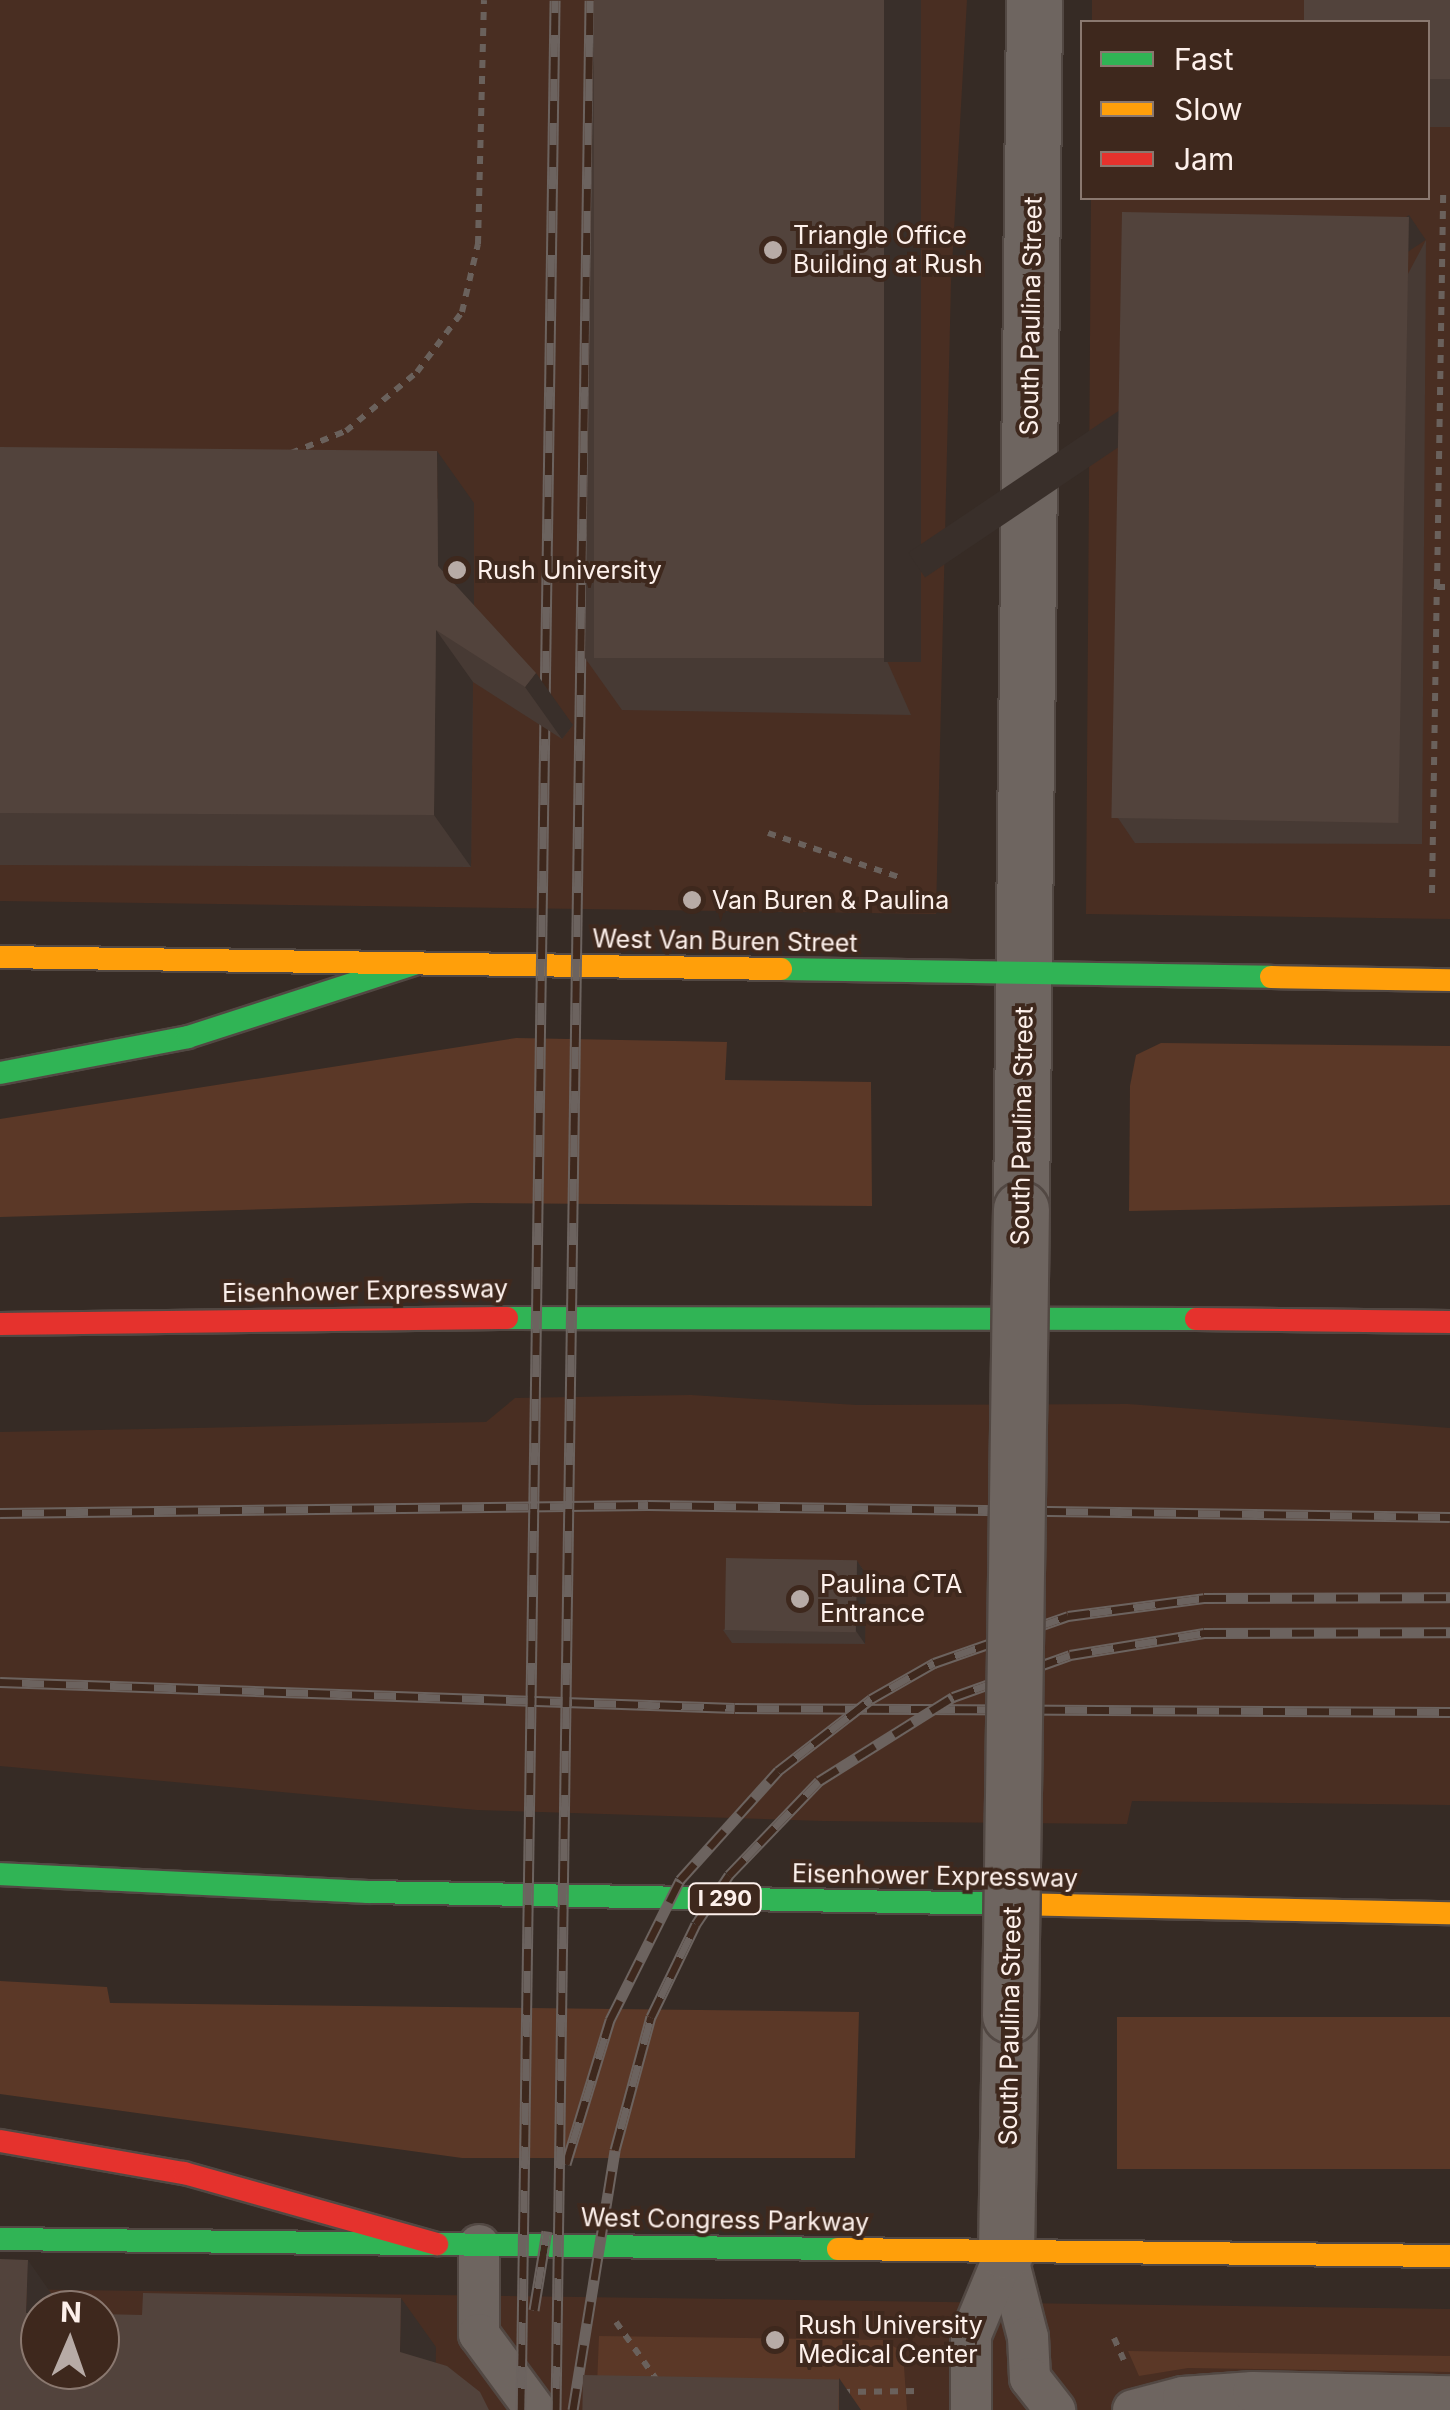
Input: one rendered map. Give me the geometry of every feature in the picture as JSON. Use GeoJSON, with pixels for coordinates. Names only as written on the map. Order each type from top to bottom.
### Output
{"type":"FeatureCollection","features":[{"type":"Feature","properties":{"kind":"main road","name":"West Van Buren Street"},"geometry":{"type":"LineString","coordinates":[[0,957],[1450,980]]}},
{"type":"Feature","properties":{"kind":"main road"},"geometry":{"type":"LineString","coordinates":[[0,1073],[188,1037],[414,964]]}},
{"type":"Feature","properties":{"kind":"main road","name":"Eisenhower Expressway"},"geometry":{"type":"LineString","coordinates":[[0,1324],[811,1315],[1450,1322]]}},
{"type":"Feature","properties":{"kind":"main road","name":"Eisenhower Expressway"},"geometry":{"type":"LineString","coordinates":[[0,1874],[368,1892],[1450,1912]]}},
{"type":"Feature","properties":{"kind":"main road"},"geometry":{"type":"LineString","coordinates":[[0,2141],[184,2173],[437,2244]]}},
{"type":"Feature","properties":{"kind":"main road","name":"West Congress Parkway"},"geometry":{"type":"LineString","coordinates":[[0,2239],[1450,2256]]}},
{"type":"Feature","properties":{"kind":"street","name":"South Paulina Street"},"geometry":{"type":"LineString","coordinates":[[1006,2251],[1034,0]]}},
{"type":"Feature","properties":{"kind":"lane"},"geometry":{"type":"LineString","coordinates":[[479,2245],[479,2334],[535,2410]]}},
{"type":"Feature","properties":{"kind":"lane"},"geometry":{"type":"LineString","coordinates":[[971,2410],[972,2334],[1006,2251]]}},
{"type":"Feature","properties":{"kind":"lane"},"geometry":{"type":"LineString","coordinates":[[1006,2251],[1028,2336],[1030,2378],[1055,2410]]}},
{"type":"Feature","properties":{"kind":"lane"},"geometry":{"type":"LineString","coordinates":[[1142,2409],[1253,2392],[1450,2396]]}},
{"type":"Feature","properties":{"kind":"path"},"geometry":{"type":"LineString","coordinates":[[284,456],[346,430],[417,372],[462,312],[478,244],[484,0]]}},
{"type":"Feature","properties":{"kind":"path"},"geometry":{"type":"LineString","coordinates":[[1432,893],[1443,192]]}},
{"type":"Feature","properties":{"kind":"path"},"geometry":{"type":"LineString","coordinates":[[1438,587],[1450,587]]}},
{"type":"Feature","properties":{"kind":"path"},"geometry":{"type":"LineString","coordinates":[[768,833],[899,877]]}},
{"type":"Feature","properties":{"kind":"path"},"geometry":{"type":"LineString","coordinates":[[616,2322],[643,2366],[664,2382]]}},
{"type":"Feature","properties":{"kind":"path"},"geometry":{"type":"LineString","coordinates":[[837,2392],[926,2392]]}},
{"type":"Feature","properties":{"kind":"shaded area","name":"Rush University"},"geometry":{"type":"Polygon","coordinates":[[[0,0],[967,0],[951,283],[936,914],[0,901],[0,0]]]}},
{"type":"Feature","properties":{"kind":"shaded area"},"geometry":{"type":"Polygon","coordinates":[[[1092,0],[1450,0],[1450,919],[1086,914],[1091,200],[1430,200],[1430,20],[1092,20],[1092,0]]]}},
{"type":"Feature","properties":{"kind":"shaded area"},"geometry":{"type":"Polygon","coordinates":[[[516,1038],[727,1042],[725,1080],[871,1082],[872,1206],[472,1203],[0,1217],[0,1119],[516,1038]]]}},
{"type":"Feature","properties":{"kind":"shaded area"},"geometry":{"type":"Polygon","coordinates":[[[1161,1043],[1450,1046],[1450,1205],[1129,1211],[1130,1086],[1136,1055],[1161,1043]]]}},
{"type":"Feature","properties":{"kind":"shaded area"},"geometry":{"type":"Polygon","coordinates":[[[691,1395],[857,1405],[1128,1404],[1450,1428],[1450,1805],[1132,1801],[1127,1824],[823,1821],[477,1810],[0,1766],[0,1432],[486,1422],[515,1398],[691,1395]]]}},
{"type":"Feature","properties":{"kind":"shaded area"},"geometry":{"type":"Polygon","coordinates":[[[0,1981],[107,1987],[110,2003],[859,2012],[855,2158],[462,2158],[0,2094],[0,1981]]]}},
{"type":"Feature","properties":{"kind":"shaded area"},"geometry":{"type":"Polygon","coordinates":[[[1117,2017],[1450,2017],[1450,2169],[1117,2169],[1117,2017]]]}},
{"type":"Feature","properties":{"kind":"shaded area","name":"Rush University Medical Center"},"geometry":{"type":"Polygon","coordinates":[[[0,2289],[72,2290],[20,2290],[20,2390],[120,2390],[120,2291],[1450,2309],[1450,2410],[0,2410],[0,2289]]]}},
{"type":"Feature","properties":{"kind":"shaded area"},"geometry":{"type":"Polygon","coordinates":[[[599,2336],[883,2340],[903,2352],[907,2410],[596,2410],[599,2336]]]}},
{"type":"Feature","properties":{"kind":"shaded area"},"geometry":{"type":"Polygon","coordinates":[[[1128,2351],[1450,2356],[1450,2372],[1188,2368],[1139,2376],[1128,2351]]]}},
{"type":"Feature","properties":{"kind":"building"},"geometry":{"type":"Polygon","coordinates":[[[594,0],[884,0],[884,658],[594,658],[594,0]]]}},
{"type":"Feature","properties":{"kind":"building"},"geometry":{"type":"Polygon","coordinates":[[[1304,0],[1450,0],[1450,79],[1430,79],[1430,20],[1304,20],[1304,0]]]}},
{"type":"Feature","properties":{"kind":"building"},"geometry":{"type":"Polygon","coordinates":[[[1122,212],[1409,217],[1398,823],[1111,818],[1122,212]]]}},
{"type":"Feature","properties":{"kind":"building"},"geometry":{"type":"Polygon","coordinates":[[[0,447],[437,451],[438,566],[536,673],[525,687],[436,630],[434,815],[0,813],[0,447]]]}},
{"type":"Feature","properties":{"kind":"building","name":"Paulina CTA Entrance"},"geometry":{"type":"Polygon","coordinates":[[[726,1558],[857,1560],[856,1632],[725,1630],[726,1558]]]}},
{"type":"Feature","properties":{"kind":"building"},"geometry":{"type":"Polygon","coordinates":[[[0,2259],[28,2260],[27,2290],[20,2290],[20,2390],[120,2390],[120,2314],[142,2315],[143,2293],[401,2298],[400,2352],[447,2366],[480,2392],[489,2410],[0,2410],[0,2259]]]}},
{"type":"Feature","properties":{"kind":"building"},"geometry":{"type":"Polygon","coordinates":[[[583,2375],[839,2379],[838,2410],[582,2410],[583,2375]]]}},
{"type":"Feature","properties":{"kind":"railway"},"geometry":{"type":"LineString","coordinates":[[521,2410],[555,0]]}},
{"type":"Feature","properties":{"kind":"railway"},"geometry":{"type":"LineString","coordinates":[[556,2410],[590,0]]}},
{"type":"Feature","properties":{"kind":"railway"},"geometry":{"type":"LineString","coordinates":[[0,1513],[648,1505],[1450,1517]]}},
{"type":"Feature","properties":{"kind":"railway"},"geometry":{"type":"LineString","coordinates":[[566,2164],[610,2020],[680,1880],[778,1771],[871,1699],[934,1663],[1068,1616],[1204,1598],[1450,1597]]}},
{"type":"Feature","properties":{"kind":"railway"},"geometry":{"type":"LineString","coordinates":[[573,2410],[615,2150],[651,2017],[696,1924],[729,1875],[819,1781],[953,1697],[1070,1655],[1204,1633],[1450,1632]]}},
{"type":"Feature","properties":{"kind":"railway"},"geometry":{"type":"LineString","coordinates":[[0,1682],[735,1708],[1450,1712]]}},
{"type":"Feature","properties":{"kind":"railway"},"geometry":{"type":"LineString","coordinates":[[534,2310],[547,2231]]}},
{"type":"Feature","properties":{"kind":"traffic: fast"},"geometry":{"type":"LineString","coordinates":[[0,1073],[188,1037],[414,964]]}},
{"type":"Feature","properties":{"kind":"traffic: fast"},"geometry":{"type":"LineString","coordinates":[[781,969],[1271,977]]}},
{"type":"Feature","properties":{"kind":"traffic: fast"},"geometry":{"type":"LineString","coordinates":[[507,1318],[1196,1319]]}},
{"type":"Feature","properties":{"kind":"traffic: fast"},"geometry":{"type":"LineString","coordinates":[[0,1874],[368,1892],[1011,1904]]}},
{"type":"Feature","properties":{"kind":"traffic: fast"},"geometry":{"type":"LineString","coordinates":[[0,2239],[838,2249]]}},
{"type":"Feature","properties":{"kind":"traffic: slow"},"geometry":{"type":"LineString","coordinates":[[0,957],[781,969]]}},
{"type":"Feature","properties":{"kind":"traffic: slow"},"geometry":{"type":"LineString","coordinates":[[1271,977],[1450,980]]}},
{"type":"Feature","properties":{"kind":"traffic: slow"},"geometry":{"type":"LineString","coordinates":[[1011,1904],[1450,1913]]}},
{"type":"Feature","properties":{"kind":"traffic: slow"},"geometry":{"type":"LineString","coordinates":[[838,2249],[1450,2256]]}},
{"type":"Feature","properties":{"kind":"traffic: jam"},"geometry":{"type":"LineString","coordinates":[[0,1324],[507,1318]]}},
{"type":"Feature","properties":{"kind":"traffic: jam"},"geometry":{"type":"LineString","coordinates":[[1196,1319],[1450,1322]]}},
{"type":"Feature","properties":{"kind":"traffic: jam"},"geometry":{"type":"LineString","coordinates":[[0,2141],[184,2173],[437,2244]]}},
{"type":"Feature","properties":{"kind":"place","name":"Triangle Office Building at Rush"},"geometry":{"type":"Point","coordinates":[773,250]}},
{"type":"Feature","properties":{"kind":"place","name":"Rush University"},"geometry":{"type":"Point","coordinates":[457,570]}},
{"type":"Feature","properties":{"kind":"place","name":"Van Buren & Paulina"},"geometry":{"type":"Point","coordinates":[692,900]}},
{"type":"Feature","properties":{"kind":"place","name":"Paulina CTA Entrance"},"geometry":{"type":"Point","coordinates":[800,1599]}},
{"type":"Feature","properties":{"kind":"place","name":"Rush University Medical Center"},"geometry":{"type":"Point","coordinates":[775,2340]}}]}
